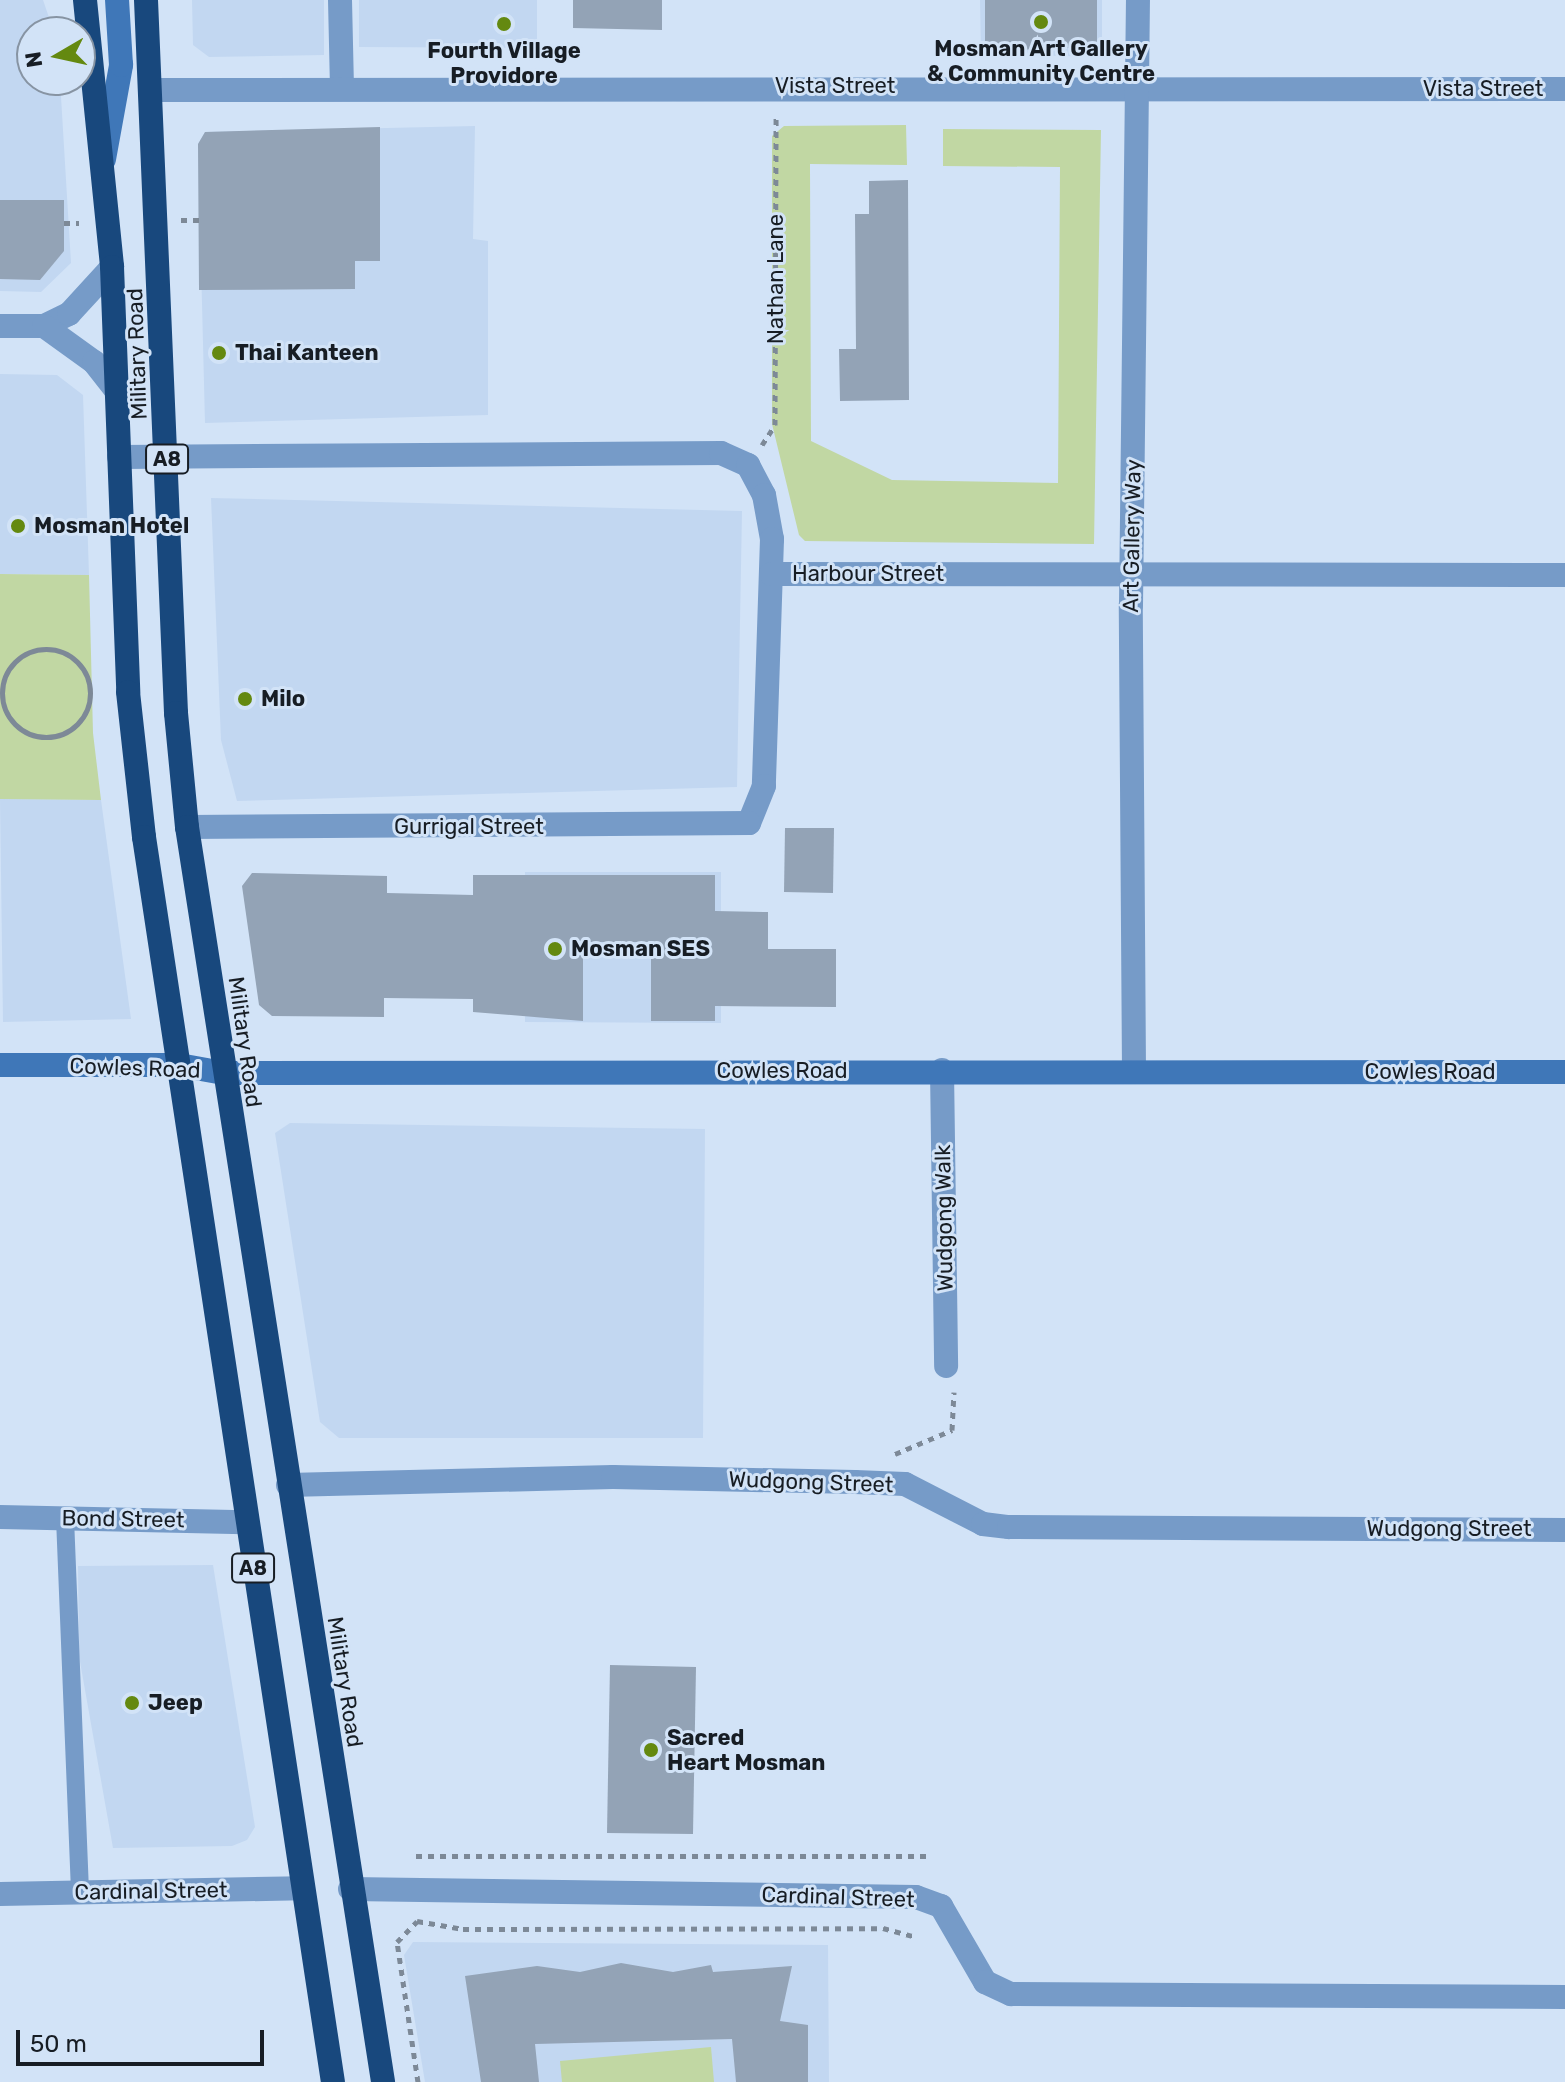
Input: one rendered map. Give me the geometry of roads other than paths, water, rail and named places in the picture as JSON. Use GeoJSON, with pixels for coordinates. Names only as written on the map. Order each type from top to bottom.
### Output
{"type":"FeatureCollection","features":[{"type":"Feature","properties":{"kind":"highway","name":"Military Road"},"geometry":{"type":"LineString","coordinates":[[85,0],[104,159],[112,267],[128,692],[245,1522],[333,2082]]}},
{"type":"Feature","properties":{"kind":"highway","name":"Military Road"},"geometry":{"type":"LineString","coordinates":[[146,0],[176,713],[187,827],[350,1889],[383,2082]]}},
{"type":"Feature","properties":{"kind":"street","name":"Military Road"},"geometry":{"type":"LineString","coordinates":[[104,159],[121,65],[117,0]]}},
{"type":"Feature","properties":{"kind":"street"},"geometry":{"type":"LineString","coordinates":[[340,0],[342,87]]}},
{"type":"Feature","properties":{"kind":"street","name":"Art Gallery Way"},"geometry":{"type":"LineString","coordinates":[[1134,1071],[1131,574],[1138,0]]}},
{"type":"Feature","properties":{"kind":"street","name":"Vista Street"},"geometry":{"type":"LineString","coordinates":[[152,90],[776,85],[1565,89]]}},
{"type":"Feature","properties":{"kind":"street"},"geometry":{"type":"LineString","coordinates":[[0,326],[44,326],[86,300],[112,267]]}},
{"type":"Feature","properties":{"kind":"street"},"geometry":{"type":"LineString","coordinates":[[44,326],[94,362],[117,391]]}},
{"type":"Feature","properties":{"kind":"street","name":"Harbour Street"},"geometry":{"type":"LineString","coordinates":[[167,455],[721,453],[748,465],[764,495],[771,574],[1565,575]]}},
{"type":"Feature","properties":{"kind":"street"},"geometry":{"type":"LineString","coordinates":[[119,457],[167,455]]}},
{"type":"Feature","properties":{"kind":"street","name":"Gurrigal Street"},"geometry":{"type":"LineString","coordinates":[[187,827],[749,823],[764,786],[771,574]]}},
{"type":"Feature","properties":{"kind":"street","name":"Cowles Road"},"geometry":{"type":"LineString","coordinates":[[0,1065],[179,1065],[223,1073],[942,1070],[1565,1072]]}},
{"type":"Feature","properties":{"kind":"street","name":"Wudgong Walk"},"geometry":{"type":"LineString","coordinates":[[942,1070],[946,1366]]}},
{"type":"Feature","properties":{"kind":"street","name":"Wudgong Street"},"geometry":{"type":"LineString","coordinates":[[288,1485],[613,1477],[855,1482],[905,1484],[983,1524],[1009,1527],[1565,1530]]}},
{"type":"Feature","properties":{"kind":"street","name":"Bond Street"},"geometry":{"type":"LineString","coordinates":[[0,1517],[245,1522]]}},
{"type":"Feature","properties":{"kind":"street","name":"Cardinal Street"},"geometry":{"type":"LineString","coordinates":[[0,1894],[301,1888]]}},
{"type":"Feature","properties":{"kind":"street","name":"Cardinal Street"},"geometry":{"type":"LineString","coordinates":[[350,1889],[916,1897],[941,1906],[985,1982],[1011,1994],[1565,1997]]}},
{"type":"Feature","properties":{"kind":"lane"},"geometry":{"type":"LineString","coordinates":[[65,1518],[80,1892]]}},
{"type":"Feature","properties":{"kind":"place","name":"Mosman Art Gallery & Community Centre"},"geometry":{"type":"Point","coordinates":[1041,22]}},
{"type":"Feature","properties":{"kind":"place","name":"Fourth Village Providore"},"geometry":{"type":"Point","coordinates":[504,24]}},
{"type":"Feature","properties":{"kind":"place","name":"Thai Kanteen"},"geometry":{"type":"Point","coordinates":[219,353]}},
{"type":"Feature","properties":{"kind":"place","name":"Mosman Hotel"},"geometry":{"type":"Point","coordinates":[18,526]}},
{"type":"Feature","properties":{"kind":"place","name":"Milo"},"geometry":{"type":"Point","coordinates":[245,699]}},
{"type":"Feature","properties":{"kind":"place","name":"Mosman SES"},"geometry":{"type":"Point","coordinates":[555,949]}},
{"type":"Feature","properties":{"kind":"place","name":"Jeep"},"geometry":{"type":"Point","coordinates":[132,1703]}},
{"type":"Feature","properties":{"kind":"place","name":"Sacred Heart Mosman"},"geometry":{"type":"Point","coordinates":[651,1750]}}]}
